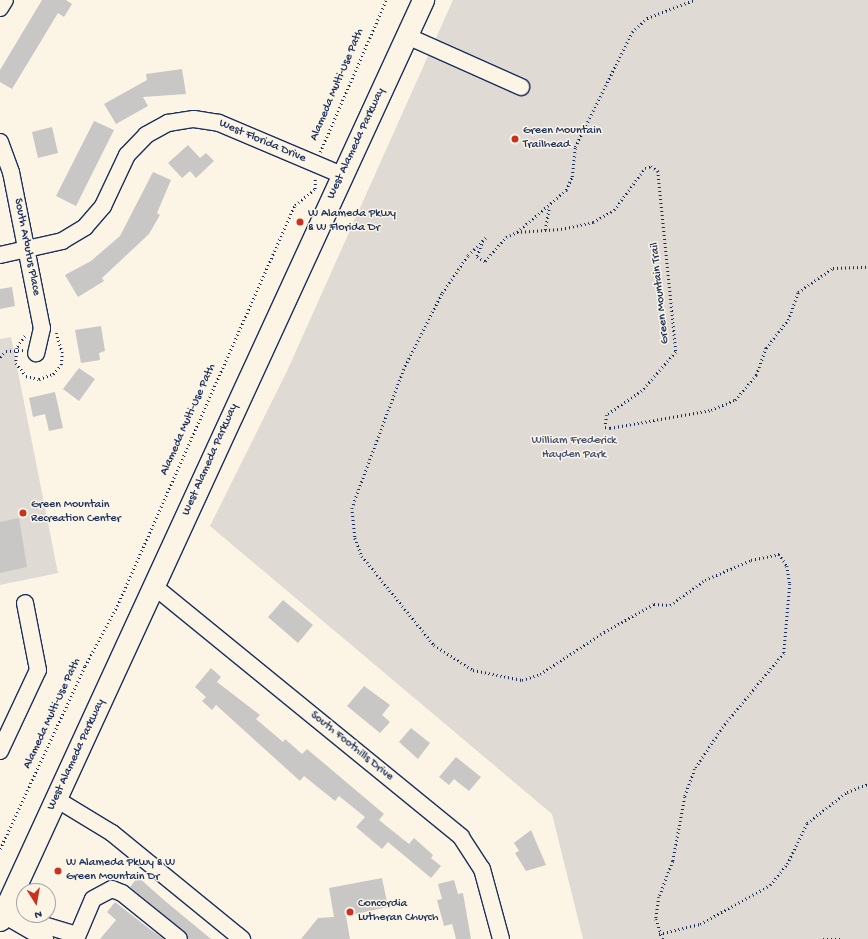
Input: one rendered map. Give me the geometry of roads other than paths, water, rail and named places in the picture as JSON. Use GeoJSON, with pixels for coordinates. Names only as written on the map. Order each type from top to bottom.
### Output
{"type":"FeatureCollection","features":[{"type":"Feature","properties":{"kind":"main road","name":"West Alameda Parkway"},"geometry":{"type":"LineString","coordinates":[[1,915],[155,587],[423,0]]}},
{"type":"Feature","properties":{"kind":"street"},"geometry":{"type":"LineString","coordinates":[[0,8],[5,0]]}},
{"type":"Feature","properties":{"kind":"street"},"geometry":{"type":"LineString","coordinates":[[407,36],[521,88]]}},
{"type":"Feature","properties":{"kind":"street","name":"West Florida Drive"},"geometry":{"type":"LineString","coordinates":[[0,255],[62,241],[84,227],[103,206],[127,155],[146,135],[168,123],[194,119],[219,123],[342,175]]}},
{"type":"Feature","properties":{"kind":"street","name":"South Arbutus Place"},"geometry":{"type":"LineString","coordinates":[[0,142],[11,172],[42,328],[36,353]]}},
{"type":"Feature","properties":{"kind":"street","name":"South Foothills Drive"},"geometry":{"type":"LineString","coordinates":[[155,587],[460,837],[482,869],[501,939]]}},
{"type":"Feature","properties":{"kind":"street"},"geometry":{"type":"LineString","coordinates":[[0,751],[38,670],[26,604]]}},
{"type":"Feature","properties":{"kind":"street"},"geometry":{"type":"LineString","coordinates":[[56,799],[112,833],[242,939]]}},
{"type":"Feature","properties":{"kind":"street"},"geometry":{"type":"LineString","coordinates":[[1,915],[76,937],[93,899],[112,889],[122,893],[179,939]]}},
{"type":"Feature","properties":{"kind":"street"},"geometry":{"type":"LineString","coordinates":[[1,915],[45,939]]}},
{"type":"Feature","properties":{"kind":"place","name":"Green Mountain Trailhead"},"geometry":{"type":"Point","coordinates":[515,139]}},
{"type":"Feature","properties":{"kind":"place","name":"W Alameda Pkwy & W Florida Dr"},"geometry":{"type":"Point","coordinates":[300,222]}},
{"type":"Feature","properties":{"kind":"place","name":"Green Mountain Recreation Center"},"geometry":{"type":"Point","coordinates":[23,513]}},
{"type":"Feature","properties":{"kind":"place","name":"W Alameda Pkwy & W Green Mountain Dr"},"geometry":{"type":"Point","coordinates":[58,871]}},
{"type":"Feature","properties":{"kind":"place","name":"Concordia Lutheran Church"},"geometry":{"type":"Point","coordinates":[350,912]}},
{"type":"Feature","properties":{"kind":"park label","name":"William Frederick Hayden Park"},"geometry":{"type":"Point","coordinates":[574,449]}}]}
